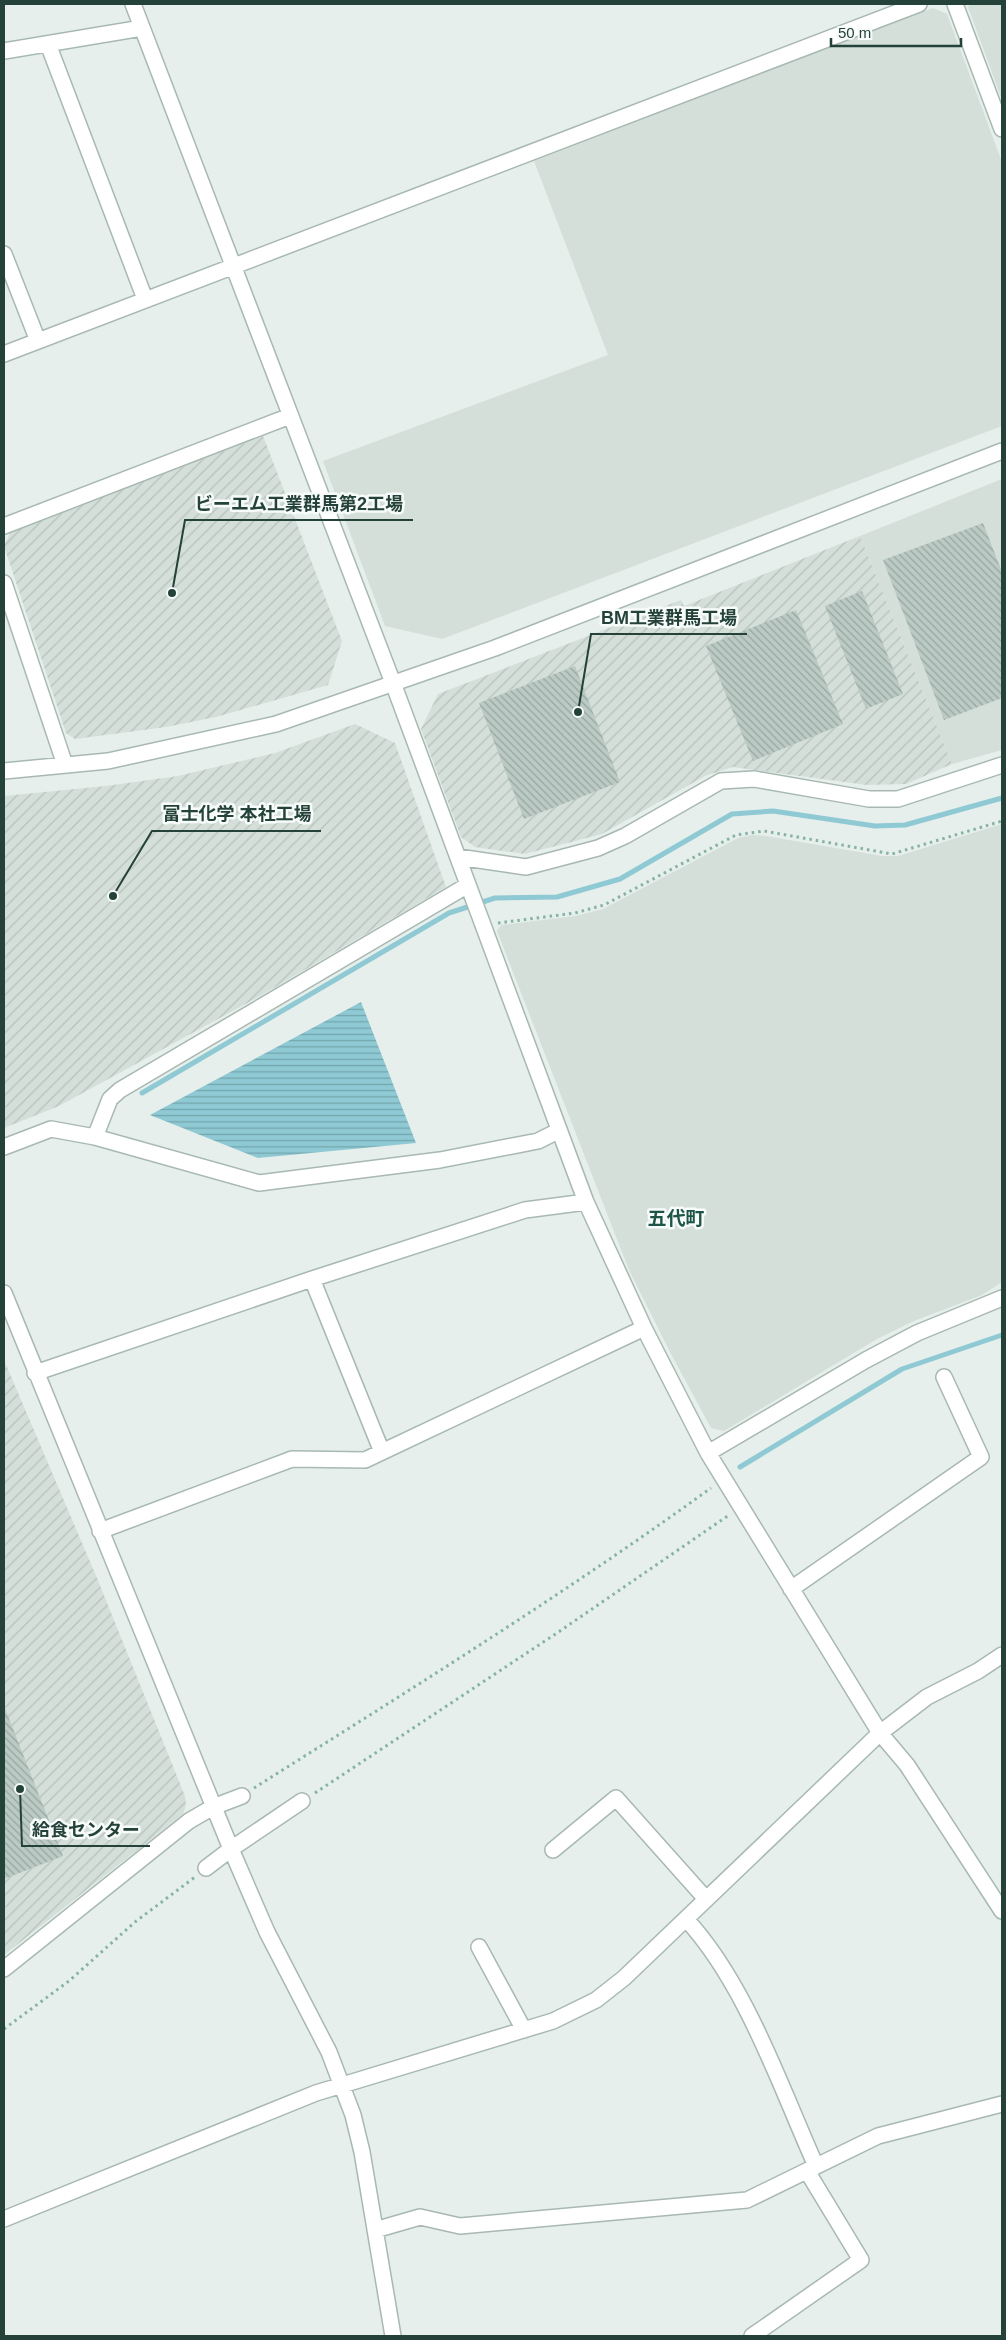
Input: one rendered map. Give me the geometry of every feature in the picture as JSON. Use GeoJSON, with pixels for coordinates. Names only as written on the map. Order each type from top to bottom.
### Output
{"type":"FeatureCollection","features":[{"type":"Feature","properties":{"kind":"street"},"geometry":{"type":"LineString","coordinates":[[133,4],[393,683],[586,1202],[644,1328],[708,1453],[880,1733],[907,1765],[996,1887],[1002,1912]]}},
{"type":"Feature","properties":{"kind":"street"},"geometry":{"type":"LineString","coordinates":[[4,354],[232,265],[918,4]]}},
{"type":"Feature","properties":{"kind":"street"},"geometry":{"type":"LineString","coordinates":[[955,4],[1002,130]]}},
{"type":"Feature","properties":{"kind":"street"},"geometry":{"type":"LineString","coordinates":[[4,51],[142,28]]}},
{"type":"Feature","properties":{"kind":"street"},"geometry":{"type":"LineString","coordinates":[[48,44],[145,299]]}},
{"type":"Feature","properties":{"kind":"street"},"geometry":{"type":"LineString","coordinates":[[4,254],[38,341]]}},
{"type":"Feature","properties":{"kind":"street"},"geometry":{"type":"LineString","coordinates":[[4,526],[290,416]]}},
{"type":"Feature","properties":{"kind":"street"},"geometry":{"type":"LineString","coordinates":[[4,771],[108,761],[276,724],[504,645],[1002,451]]}},
{"type":"Feature","properties":{"kind":"street"},"geometry":{"type":"LineString","coordinates":[[4,582],[65,765]]}},
{"type":"Feature","properties":{"kind":"street"},"geometry":{"type":"LineString","coordinates":[[458,857],[526,867],[598,848],[625,836],[720,781],[754,779],[869,799],[898,799],[1002,765]]}},
{"type":"Feature","properties":{"kind":"street"},"geometry":{"type":"LineString","coordinates":[[95,1137],[110,1099],[120,1090],[468,885]]}},
{"type":"Feature","properties":{"kind":"street"},"geometry":{"type":"LineString","coordinates":[[4,1147],[51,1130],[95,1137],[259,1183],[440,1160],[538,1141],[558,1131]]}},
{"type":"Feature","properties":{"kind":"street"},"geometry":{"type":"LineString","coordinates":[[35,1373],[312,1279],[525,1210],[586,1202]]}},
{"type":"Feature","properties":{"kind":"street"},"geometry":{"type":"LineString","coordinates":[[312,1279],[382,1452]]}},
{"type":"Feature","properties":{"kind":"street"},"geometry":{"type":"LineString","coordinates":[[4,1293],[35,1373],[231,1849],[267,1932],[329,2052],[342,2084],[353,2115],[362,2152],[394,2336]]}},
{"type":"Feature","properties":{"kind":"street"},"geometry":{"type":"LineString","coordinates":[[708,1453],[866,1360],[917,1333],[1002,1298]]}},
{"type":"Feature","properties":{"kind":"street"},"geometry":{"type":"LineString","coordinates":[[100,1531],[292,1459],[365,1460],[644,1328]]}},
{"type":"Feature","properties":{"kind":"street"},"geometry":{"type":"LineString","coordinates":[[791,1589],[981,1457],[944,1377]]}},
{"type":"Feature","properties":{"kind":"street"},"geometry":{"type":"LineString","coordinates":[[4,2219],[342,2084],[553,2021],[596,2000],[624,1978],[880,1733],[927,1696],[978,1671],[1002,1655]]}},
{"type":"Feature","properties":{"kind":"street"},"geometry":{"type":"LineString","coordinates":[[4,1969],[189,1822],[213,1806],[242,1796]]}},
{"type":"Feature","properties":{"kind":"street"},"geometry":{"type":"LineString","coordinates":[[552,1850],[616,1798],[706,1899]]}},
{"type":"Feature","properties":{"kind":"street"},"geometry":{"type":"LineString","coordinates":[[206,1868],[302,1801]]}},
{"type":"Feature","properties":{"kind":"street"},"geometry":{"type":"LineString","coordinates":[[686,1919],[728,1975],[764,2047],[811,2169],[861,2260],[752,2336]]}},
{"type":"Feature","properties":{"kind":"street"},"geometry":{"type":"LineString","coordinates":[[479,1947],[524,2030]]}},
{"type":"Feature","properties":{"kind":"street"},"geometry":{"type":"LineString","coordinates":[[375,2230],[420,2217],[460,2226],[748,2200],[878,2136],[1002,2104]]}},
{"type":"Feature","properties":{"kind":"path"},"geometry":{"type":"LineString","coordinates":[[483,925],[574,913],[604,905],[736,835],[764,831],[892,854],[1002,820]]}},
{"type":"Feature","properties":{"kind":"path"},"geometry":{"type":"LineString","coordinates":[[242,1796],[433,1676],[657,1527],[724,1479]]}},
{"type":"Feature","properties":{"kind":"path"},"geometry":{"type":"LineString","coordinates":[[302,1801],[557,1633],[740,1507]]}},
{"type":"Feature","properties":{"kind":"path"},"geometry":{"type":"LineString","coordinates":[[4,2029],[69,1980],[135,1922],[206,1868]]}},
{"type":"Feature","properties":{"kind":"shaded area"},"geometry":{"type":"Polygon","coordinates":[[[970,4],[1002,4],[1002,100],[968,7],[970,4]]]}},
{"type":"Feature","properties":{"kind":"shaded area"},"geometry":{"type":"Polygon","coordinates":[[[933,8],[947,14],[1002,162],[1002,426],[442,639],[385,626],[323,461],[608,355],[534,161],[933,8]]]}},
{"type":"Feature","properties":{"kind":"shaded area"},"geometry":{"type":"Polygon","coordinates":[[[263,436],[342,641],[328,685],[216,717],[166,727],[75,739],[66,733],[4,546],[10,533],[263,436]]]}},
{"type":"Feature","properties":{"kind":"shaded area"},"geometry":{"type":"Polygon","coordinates":[[[1002,479],[1002,750],[952,764],[860,536],[1002,479]]]}},
{"type":"Feature","properties":{"kind":"shaded area"},"geometry":{"type":"Polygon","coordinates":[[[860,536],[952,764],[906,784],[867,785],[733,767],[705,776],[602,834],[525,854],[475,847],[461,837],[421,729],[438,694],[681,600],[684,606],[860,536]]]}},
{"type":"Feature","properties":{"kind":"shaded area"},"geometry":{"type":"Polygon","coordinates":[[[355,724],[395,743],[446,887],[260,996],[59,1106],[4,1128],[4,796],[106,786],[178,776],[275,753],[355,724]]]}},
{"type":"Feature","properties":{"kind":"shaded area"},"geometry":{"type":"Polygon","coordinates":[[[1002,824],[1002,1282],[982,1295],[914,1321],[877,1339],[724,1431],[711,1428],[629,1270],[497,931],[501,925],[575,916],[603,909],[738,838],[752,835],[882,856],[898,856],[1002,824]]]}},
{"type":"Feature","properties":{"kind":"shaded area"},"geometry":{"type":"Polygon","coordinates":[[[4,1360],[97,1578],[185,1796],[186,1805],[183,1814],[4,1955],[4,1360]]]}},
{"type":"Feature","properties":{"kind":"water"},"geometry":{"type":"Polygon","coordinates":[[[361,1002],[416,1143],[258,1158],[150,1115],[361,1002]]]}},
{"type":"Feature","properties":{"kind":"building"},"geometry":{"type":"Polygon","coordinates":[[[983,523],[1002,572],[1002,698],[944,720],[883,560],[983,523]]]}},
{"type":"Feature","properties":{"kind":"building"},"geometry":{"type":"Polygon","coordinates":[[[862,591],[903,694],[866,709],[825,606],[862,591]]]}},
{"type":"Feature","properties":{"kind":"building"},"geometry":{"type":"Polygon","coordinates":[[[796,610],[843,724],[753,761],[706,646],[796,610]]]}},
{"type":"Feature","properties":{"kind":"building"},"geometry":{"type":"Polygon","coordinates":[[[575,666],[620,782],[524,819],[479,703],[575,666]]]}},
{"type":"Feature","properties":{"kind":"building"},"geometry":{"type":"Polygon","coordinates":[[[4,1706],[63,1856],[4,1879],[4,1706]]]}},
{"type":"Feature","properties":{"kind":"waterway"},"geometry":{"type":"LineString","coordinates":[[142,1093],[449,913],[495,898],[557,897],[620,879],[732,814],[773,811],[875,826],[905,825],[1002,798]]}},
{"type":"Feature","properties":{"kind":"waterway"},"geometry":{"type":"LineString","coordinates":[[740,1467],[902,1369],[1002,1335]]}},
{"type":"Feature","properties":{"kind":"place","name":"ビーエム工業群馬第2工場"},"geometry":{"type":"Point","coordinates":[172,593]}},
{"type":"Feature","properties":{"kind":"place","name":"BM工業群馬工場"},"geometry":{"type":"Point","coordinates":[578,712]}},
{"type":"Feature","properties":{"kind":"place","name":"富士化学 本社工場"},"geometry":{"type":"Point","coordinates":[113,896]}},
{"type":"Feature","properties":{"kind":"place","name":"給食センター"},"geometry":{"type":"Point","coordinates":[20,1789]}},
{"type":"Feature","properties":{"kind":"district","name":"五代町"},"geometry":{"type":"Point","coordinates":[676,1218]}}]}
